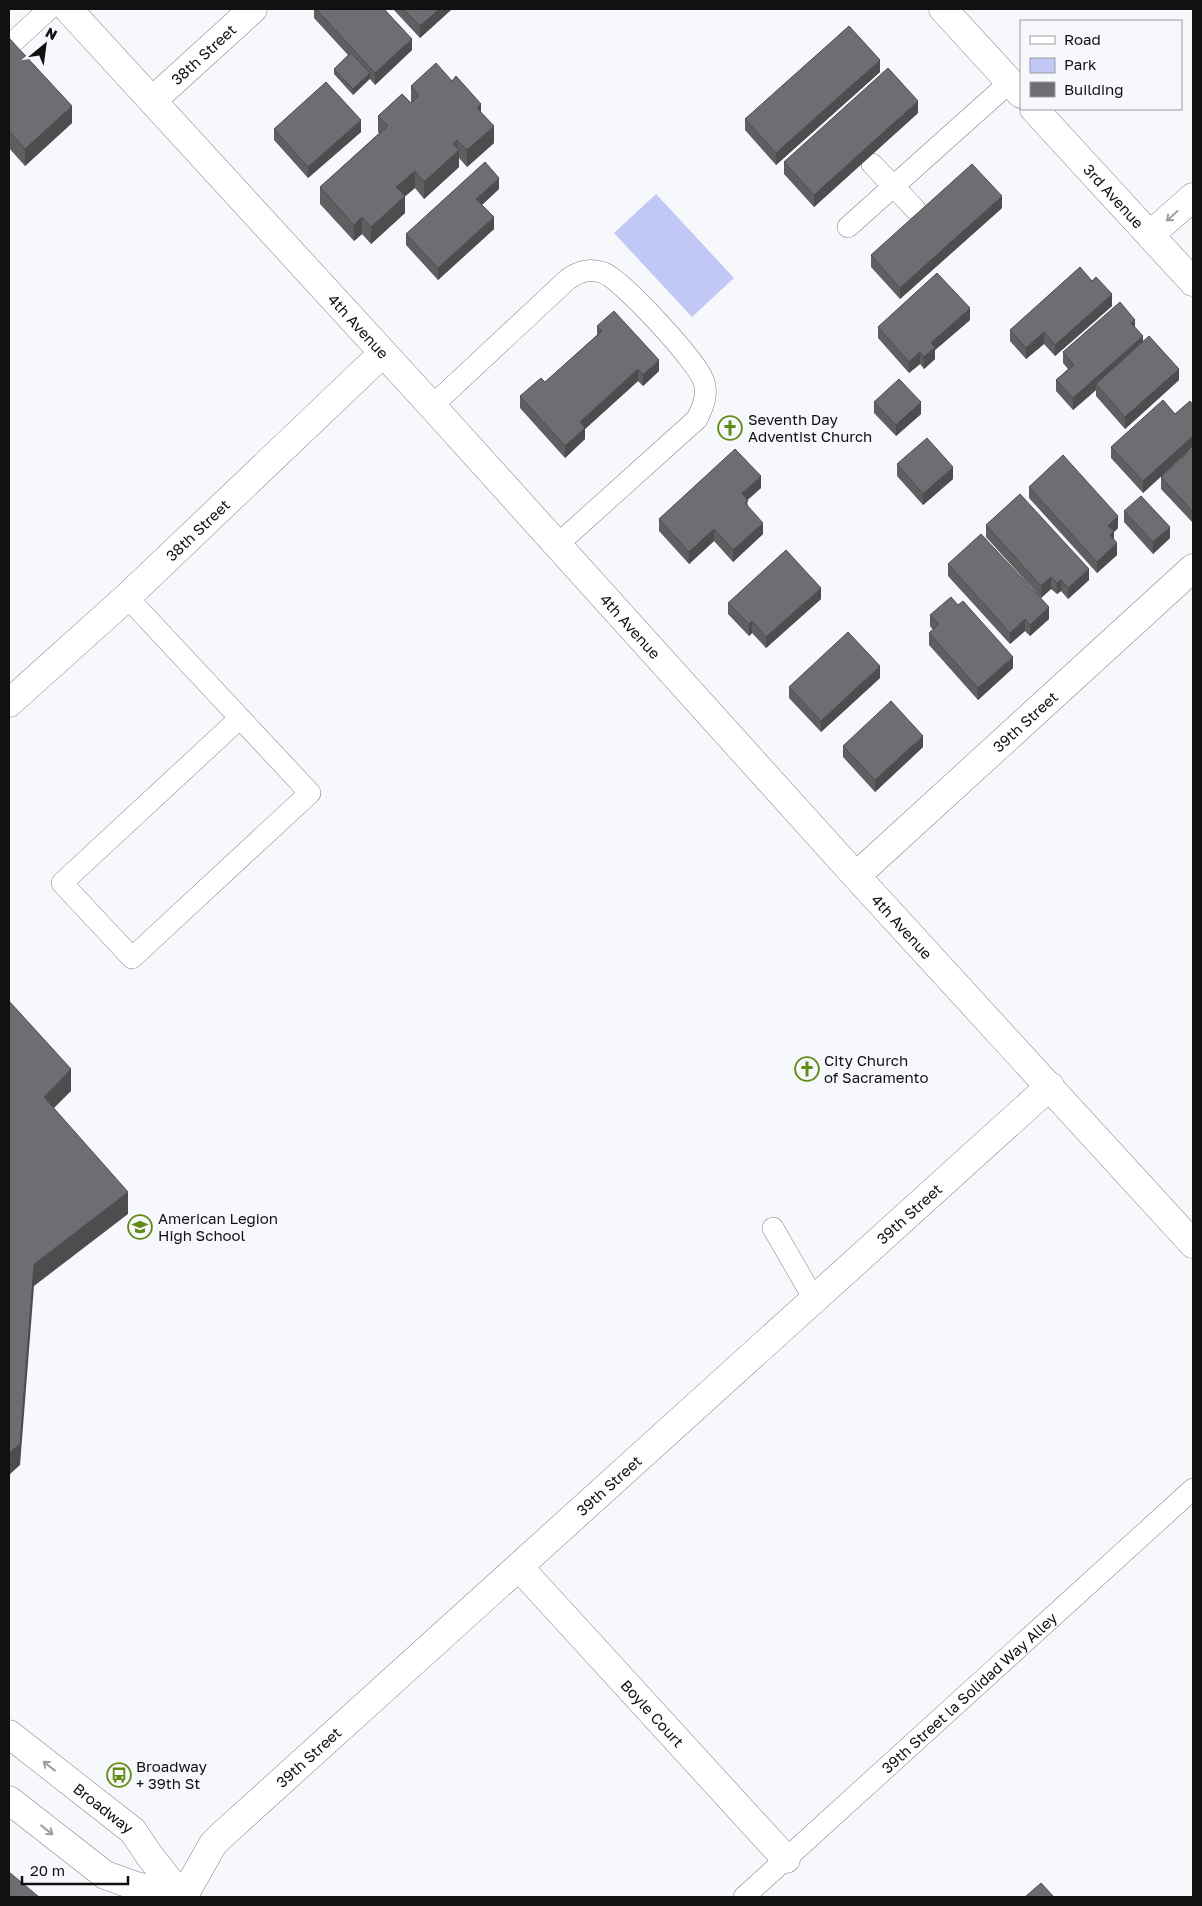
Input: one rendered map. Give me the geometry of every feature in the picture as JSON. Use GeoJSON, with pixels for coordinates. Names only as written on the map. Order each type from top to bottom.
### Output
{"type":"FeatureCollection","features":[{"type":"Feature","properties":{"kind":"street","name":"4th Avenue"},"geometry":{"type":"LineString","coordinates":[[68,9],[384,353],[856,876],[1193,1244]]}},
{"type":"Feature","properties":{"kind":"street","name":"38th Street"},"geometry":{"type":"LineString","coordinates":[[153,100],[254,9]]}},
{"type":"Feature","properties":{"kind":"street"},"geometry":{"type":"LineString","coordinates":[[943,9],[1015,88]]}},
{"type":"Feature","properties":{"kind":"street","name":"3rd Avenue"},"geometry":{"type":"LineString","coordinates":[[1035,110],[1193,282]]}},
{"type":"Feature","properties":{"kind":"street"},"geometry":{"type":"LineString","coordinates":[[1150,235],[1193,197]]}},
{"type":"Feature","properties":{"kind":"street","name":"38th Street"},"geometry":{"type":"LineString","coordinates":[[9,703],[127,597],[384,353]]}},
{"type":"Feature","properties":{"kind":"street","name":"39th Street"},"geometry":{"type":"LineString","coordinates":[[856,876],[1193,568]]}},
{"type":"Feature","properties":{"kind":"street","name":"39th Street"},"geometry":{"type":"LineString","coordinates":[[182,1897],[213,1844],[221,1836],[1050,1086]]}},
{"type":"Feature","properties":{"kind":"street","name":"Boyle Court"},"geometry":{"type":"LineString","coordinates":[[519,1567],[786,1859]]}},
{"type":"Feature","properties":{"kind":"street","name":"Broadway"},"geometry":{"type":"LineString","coordinates":[[9,1734],[133,1831],[148,1855],[182,1897]]}},
{"type":"Feature","properties":{"kind":"street"},"geometry":{"type":"LineString","coordinates":[[9,1800],[105,1875],[182,1897]]}},
{"type":"Feature","properties":{"kind":"lane"},"geometry":{"type":"LineString","coordinates":[[9,46],[49,9]]}},
{"type":"Feature","properties":{"kind":"lane"},"geometry":{"type":"LineString","coordinates":[[848,227],[893,186],[1015,88]]}},
{"type":"Feature","properties":{"kind":"lane"},"geometry":{"type":"LineString","coordinates":[[872,164],[915,209]]}},
{"type":"Feature","properties":{"kind":"lane"},"geometry":{"type":"LineString","coordinates":[[432,406],[568,279],[586,271],[595,271],[615,278],[681,349],[693,363],[704,381],[705,401],[697,418],[557,545]]}},
{"type":"Feature","properties":{"kind":"lane"},"geometry":{"type":"LineString","coordinates":[[127,597],[239,720],[310,793],[132,958],[62,883],[239,720]]}},
{"type":"Feature","properties":{"kind":"lane"},"geometry":{"type":"LineString","coordinates":[[773,1228],[814,1299]]}},
{"type":"Feature","properties":{"kind":"lane","name":"39th Street la Solidad Way Alley"},"geometry":{"type":"LineString","coordinates":[[744,1897],[768,1886],[786,1859],[1193,1488]]}},
{"type":"Feature","properties":{"kind":"green space"},"geometry":{"type":"Polygon","coordinates":[[[656,194],[734,278],[692,317],[614,233],[656,194]]]}},
{"type":"Feature","properties":{"kind":"building"},"geometry":{"type":"Polygon","coordinates":[[[316,9],[384,9],[412,39],[375,73],[316,9]]]}},
{"type":"Feature","properties":{"kind":"building"},"geometry":{"type":"Polygon","coordinates":[[[403,9],[439,9],[420,26],[403,9]]]}},
{"type":"Feature","properties":{"kind":"building"},"geometry":{"type":"Polygon","coordinates":[[[849,26],[880,60],[776,153],[745,119],[849,26]]]}},
{"type":"Feature","properties":{"kind":"building"},"geometry":{"type":"Polygon","coordinates":[[[9,38],[72,106],[25,149],[9,131],[9,38]]]}},
{"type":"Feature","properties":{"kind":"building"},"geometry":{"type":"Polygon","coordinates":[[[351,53],[370,73],[353,89],[334,69],[351,53]]]}},
{"type":"Feature","properties":{"kind":"building"},"geometry":{"type":"Polygon","coordinates":[[[436,63],[452,81],[456,76],[481,104],[477,108],[494,126],[467,150],[457,140],[453,144],[459,150],[424,182],[415,171],[396,187],[405,196],[371,227],[362,217],[354,225],[320,187],[388,126],[378,116],[402,94],[411,103],[419,96],[411,86],[436,63]]]}},
{"type":"Feature","properties":{"kind":"building"},"geometry":{"type":"Polygon","coordinates":[[[888,68],[918,101],[814,195],[784,162],[888,68]]]}},
{"type":"Feature","properties":{"kind":"building"},"geometry":{"type":"Polygon","coordinates":[[[326,82],[361,120],[308,167],[274,129],[326,82]]]}},
{"type":"Feature","properties":{"kind":"building"},"geometry":{"type":"Polygon","coordinates":[[[485,162],[499,178],[476,199],[494,217],[438,268],[406,234],[485,162]]]}},
{"type":"Feature","properties":{"kind":"building"},"geometry":{"type":"Polygon","coordinates":[[[972,164],[1002,196],[900,288],[871,255],[972,164]]]}},
{"type":"Feature","properties":{"kind":"building"},"geometry":{"type":"Polygon","coordinates":[[[1080,267],[1092,281],[1096,277],[1112,294],[1055,345],[1044,332],[1026,348],[1010,330],[1080,267]]]}},
{"type":"Feature","properties":{"kind":"building"},"geometry":{"type":"Polygon","coordinates":[[[937,273],[970,308],[931,343],[935,347],[924,357],[920,352],[909,362],[878,327],[937,273]]]}},
{"type":"Feature","properties":{"kind":"building"},"geometry":{"type":"Polygon","coordinates":[[[1120,302],[1135,320],[1131,323],[1143,336],[1073,398],[1056,380],[1074,365],[1063,352],[1120,302]]]}},
{"type":"Feature","properties":{"kind":"building"},"geometry":{"type":"Polygon","coordinates":[[[614,311],[659,360],[643,375],[638,369],[580,422],[585,428],[565,446],[520,396],[541,378],[545,382],[602,331],[597,326],[614,311]]]}},
{"type":"Feature","properties":{"kind":"building"},"geometry":{"type":"Polygon","coordinates":[[[1149,336],[1179,369],[1125,417],[1096,384],[1149,336]]]}},
{"type":"Feature","properties":{"kind":"building"},"geometry":{"type":"Polygon","coordinates":[[[899,379],[921,402],[896,425],[874,402],[899,379]]]}},
{"type":"Feature","properties":{"kind":"building"},"geometry":{"type":"Polygon","coordinates":[[[1163,400],[1175,414],[1190,401],[1193,405],[1193,436],[1143,481],[1111,447],[1163,400]]]}},
{"type":"Feature","properties":{"kind":"building"},"geometry":{"type":"Polygon","coordinates":[[[927,438],[953,467],[923,494],[897,464],[927,438]]]}},
{"type":"Feature","properties":{"kind":"building"},"geometry":{"type":"Polygon","coordinates":[[[1193,448],[1193,512],[1161,477],[1193,448]]]}},
{"type":"Feature","properties":{"kind":"building"},"geometry":{"type":"Polygon","coordinates":[[[735,449],[761,476],[742,493],[748,501],[745,503],[763,523],[733,550],[714,529],[689,552],[659,519],[735,449]]]}},
{"type":"Feature","properties":{"kind":"building"},"geometry":{"type":"Polygon","coordinates":[[[1063,455],[1118,516],[1108,526],[1114,531],[1110,535],[1117,543],[1097,562],[1029,487],[1063,455]]]}},
{"type":"Feature","properties":{"kind":"building"},"geometry":{"type":"Polygon","coordinates":[[[1020,494],[1089,569],[1068,588],[1061,580],[1057,583],[1051,577],[1041,586],[986,525],[1020,494]]]}},
{"type":"Feature","properties":{"kind":"building"},"geometry":{"type":"Polygon","coordinates":[[[1141,496],[1170,527],[1153,542],[1124,511],[1141,496]]]}},
{"type":"Feature","properties":{"kind":"building"},"geometry":{"type":"Polygon","coordinates":[[[981,534],[1049,607],[1030,625],[1025,619],[1010,633],[948,564],[981,534]]]}},
{"type":"Feature","properties":{"kind":"building"},"geometry":{"type":"Polygon","coordinates":[[[786,550],[821,588],[766,637],[752,621],[749,624],[728,603],[786,550]]]}},
{"type":"Feature","properties":{"kind":"building"},"geometry":{"type":"Polygon","coordinates":[[[951,597],[958,605],[963,601],[1013,657],[978,688],[929,633],[939,624],[930,615],[951,597]]]}},
{"type":"Feature","properties":{"kind":"building"},"geometry":{"type":"Polygon","coordinates":[[[848,632],[880,666],[821,721],[789,687],[848,632]]]}},
{"type":"Feature","properties":{"kind":"building"},"geometry":{"type":"Polygon","coordinates":[[[891,701],[923,736],[875,780],[843,746],[891,701]]]}},
{"type":"Feature","properties":{"kind":"building"},"geometry":{"type":"Polygon","coordinates":[[[9,1001],[71,1069],[44,1097],[128,1192],[34,1264],[20,1444],[9,1453],[9,1001]]]}},
{"type":"Feature","properties":{"kind":"building"},"geometry":{"type":"Polygon","coordinates":[[[9,1872],[39,1897],[9,1897],[9,1872]]]}},
{"type":"Feature","properties":{"kind":"building"},"geometry":{"type":"Polygon","coordinates":[[[1041,1883],[1054,1897],[1025,1897],[1041,1883]]]}},
{"type":"Feature","properties":{"kind":"place","name":"Seventh Day Adventist Church"},"geometry":{"type":"Point","coordinates":[730,428]}},
{"type":"Feature","properties":{"kind":"place","name":"City Church of Sacramento"},"geometry":{"type":"Point","coordinates":[807,1069]}},
{"type":"Feature","properties":{"kind":"place","name":"American Legion High School"},"geometry":{"type":"Point","coordinates":[140,1227]}},
{"type":"Feature","properties":{"kind":"place","name":"Broadway + 39th St"},"geometry":{"type":"Point","coordinates":[119,1775]}}]}
